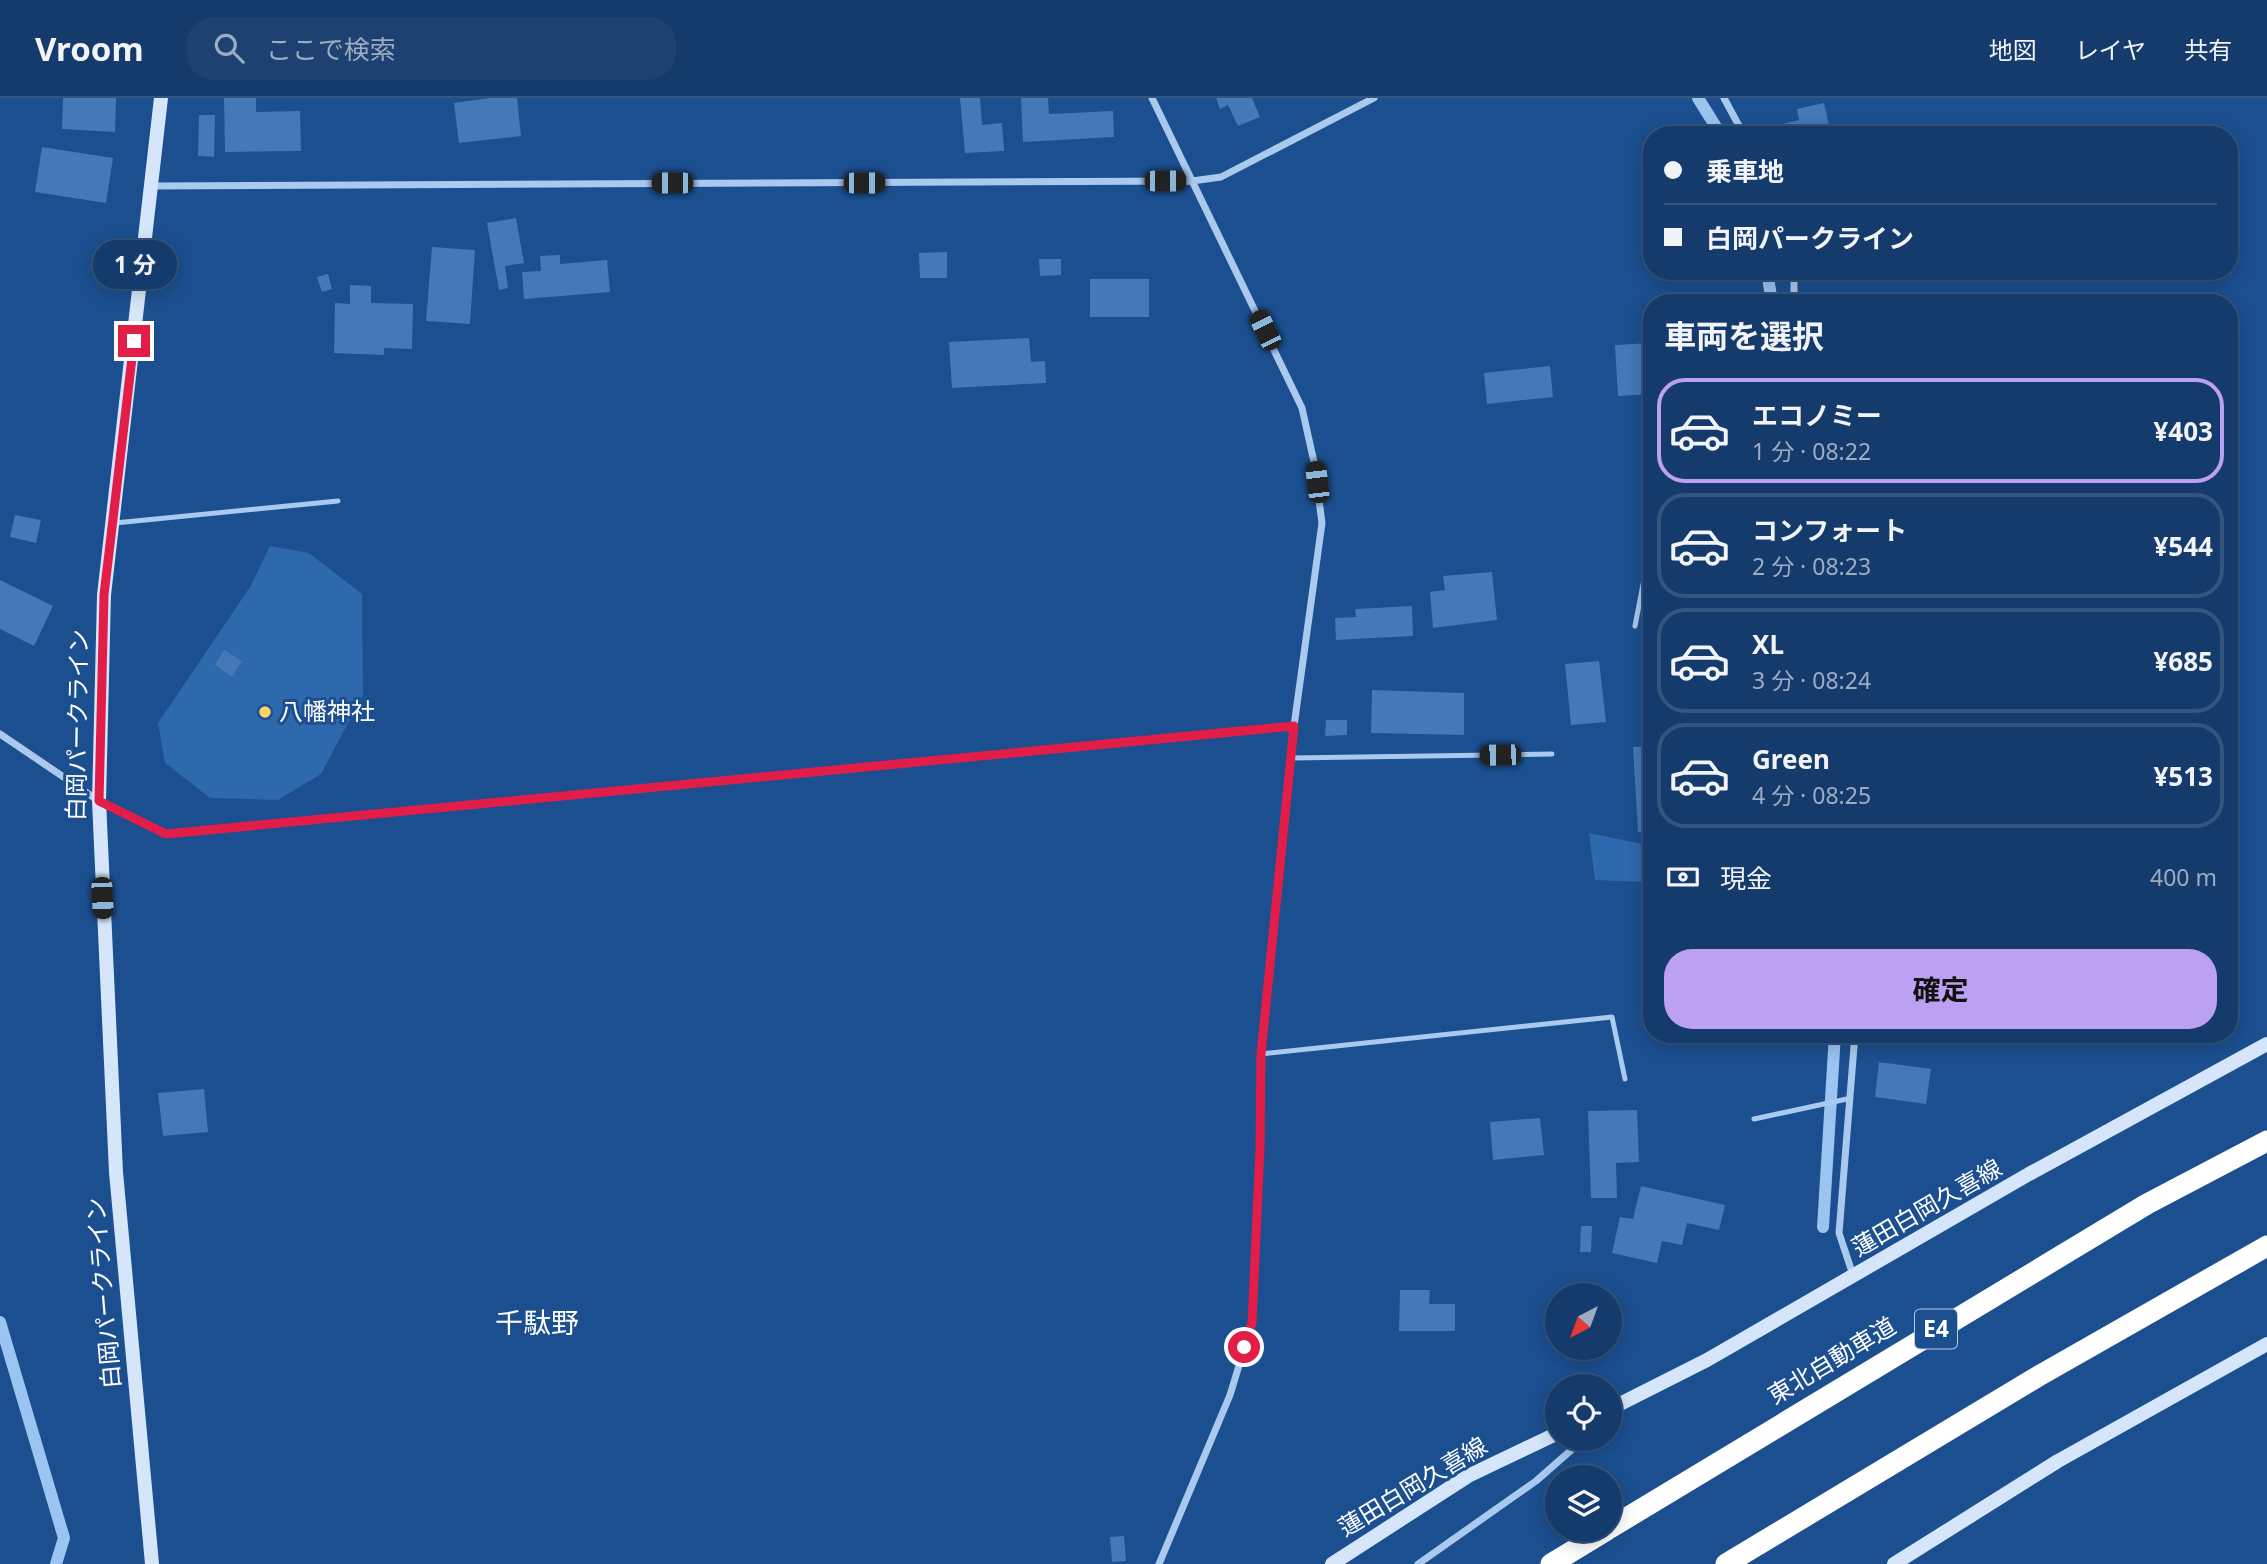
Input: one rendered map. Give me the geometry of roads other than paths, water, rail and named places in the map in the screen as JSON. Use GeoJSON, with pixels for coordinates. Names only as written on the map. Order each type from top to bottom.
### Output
{"type":"FeatureCollection","features":[{"type":"Feature","properties":{"kind":"highway","name":"東北自動車道"},"geometry":{"type":"LineString","coordinates":[[1622,1521],[2147,1204],[2267,1141]]}},
{"type":"Feature","properties":{"kind":"highway"},"geometry":{"type":"LineString","coordinates":[[1726,1564],[2037,1377],[2267,1246]]}},
{"type":"Feature","properties":{"kind":"highway","name":"東北自動車道"},"geometry":{"type":"LineString","coordinates":[[1551,1564],[1587,1542]]}},
{"type":"Feature","properties":{"kind":"street","name":"白岡パークライン"},"geometry":{"type":"LineString","coordinates":[[152,1564],[116,1172],[99,801],[104,595],[161,98]]}},
{"type":"Feature","properties":{"kind":"street"},"geometry":{"type":"LineString","coordinates":[[1152,98],[1302,408],[1314,462],[1322,523],[1294,726],[1261,1054],[1260,1150],[1252,1323],[1230,1395],[1159,1564]]}},
{"type":"Feature","properties":{"kind":"street"},"geometry":{"type":"LineString","coordinates":[[152,186],[1192,181],[1221,177],[1374,98]]}},
{"type":"Feature","properties":{"kind":"street"},"geometry":{"type":"LineString","coordinates":[[1724,98],[1739,126]]}},
{"type":"Feature","properties":{"kind":"street"},"geometry":{"type":"LineString","coordinates":[[0,734],[99,801],[166,834],[1294,726]]}},
{"type":"Feature","properties":{"kind":"street"},"geometry":{"type":"LineString","coordinates":[[1854,1043],[1847,1099],[1839,1233],[1844,1256],[1854,1277]]}},
{"type":"Feature","properties":{"kind":"street","name":"蓮田白岡久喜線"},"geometry":{"type":"LineString","coordinates":[[1622,1403],[1854,1277],[2029,1174],[2267,1044]]}},
{"type":"Feature","properties":{"kind":"street"},"geometry":{"type":"LineString","coordinates":[[1895,1564],[2058,1461],[2267,1344]]}},
{"type":"Feature","properties":{"kind":"street"},"geometry":{"type":"LineString","coordinates":[[1622,1405],[1629,1399]]}},
{"type":"Feature","properties":{"kind":"street","name":"蓮田白岡久喜線"},"geometry":{"type":"LineString","coordinates":[[1332,1564],[1468,1476],[1545,1439]]}},
{"type":"Feature","properties":{"kind":"street"},"geometry":{"type":"LineString","coordinates":[[1418,1564],[1536,1481],[1570,1451]]}},
{"type":"Feature","properties":{"kind":"lane"},"geometry":{"type":"LineString","coordinates":[[112,523],[338,501]]}},
{"type":"Feature","properties":{"kind":"lane"},"geometry":{"type":"LineString","coordinates":[[1636,626],[1643,588]]}},
{"type":"Feature","properties":{"kind":"lane"},"geometry":{"type":"LineString","coordinates":[[1291,758],[1552,754]]}},
{"type":"Feature","properties":{"kind":"lane"},"geometry":{"type":"LineString","coordinates":[[1261,1054],[1612,1017],[1625,1079]]}},
{"type":"Feature","properties":{"kind":"lane"},"geometry":{"type":"LineString","coordinates":[[1754,1119],[1847,1099]]}},
{"type":"Feature","properties":{"kind":"waterway"},"geometry":{"type":"LineString","coordinates":[[1698,98],[1715,126]]}},
{"type":"Feature","properties":{"kind":"waterway"},"geometry":{"type":"LineString","coordinates":[[1768,280],[1771,294]]}},
{"type":"Feature","properties":{"kind":"waterway"},"geometry":{"type":"LineString","coordinates":[[1823,1227],[1834,1043]]}},
{"type":"Feature","properties":{"kind":"waterway"},"geometry":{"type":"LineString","coordinates":[[0,1322],[64,1538],[56,1564]]}},
{"type":"Feature","properties":{"kind":"place","name":"八幡神社"},"geometry":{"type":"Point","coordinates":[265,712]}},
{"type":"Feature","properties":{"kind":"district","name":"千駄野"},"geometry":{"type":"Point","coordinates":[537,1323]}}]}
